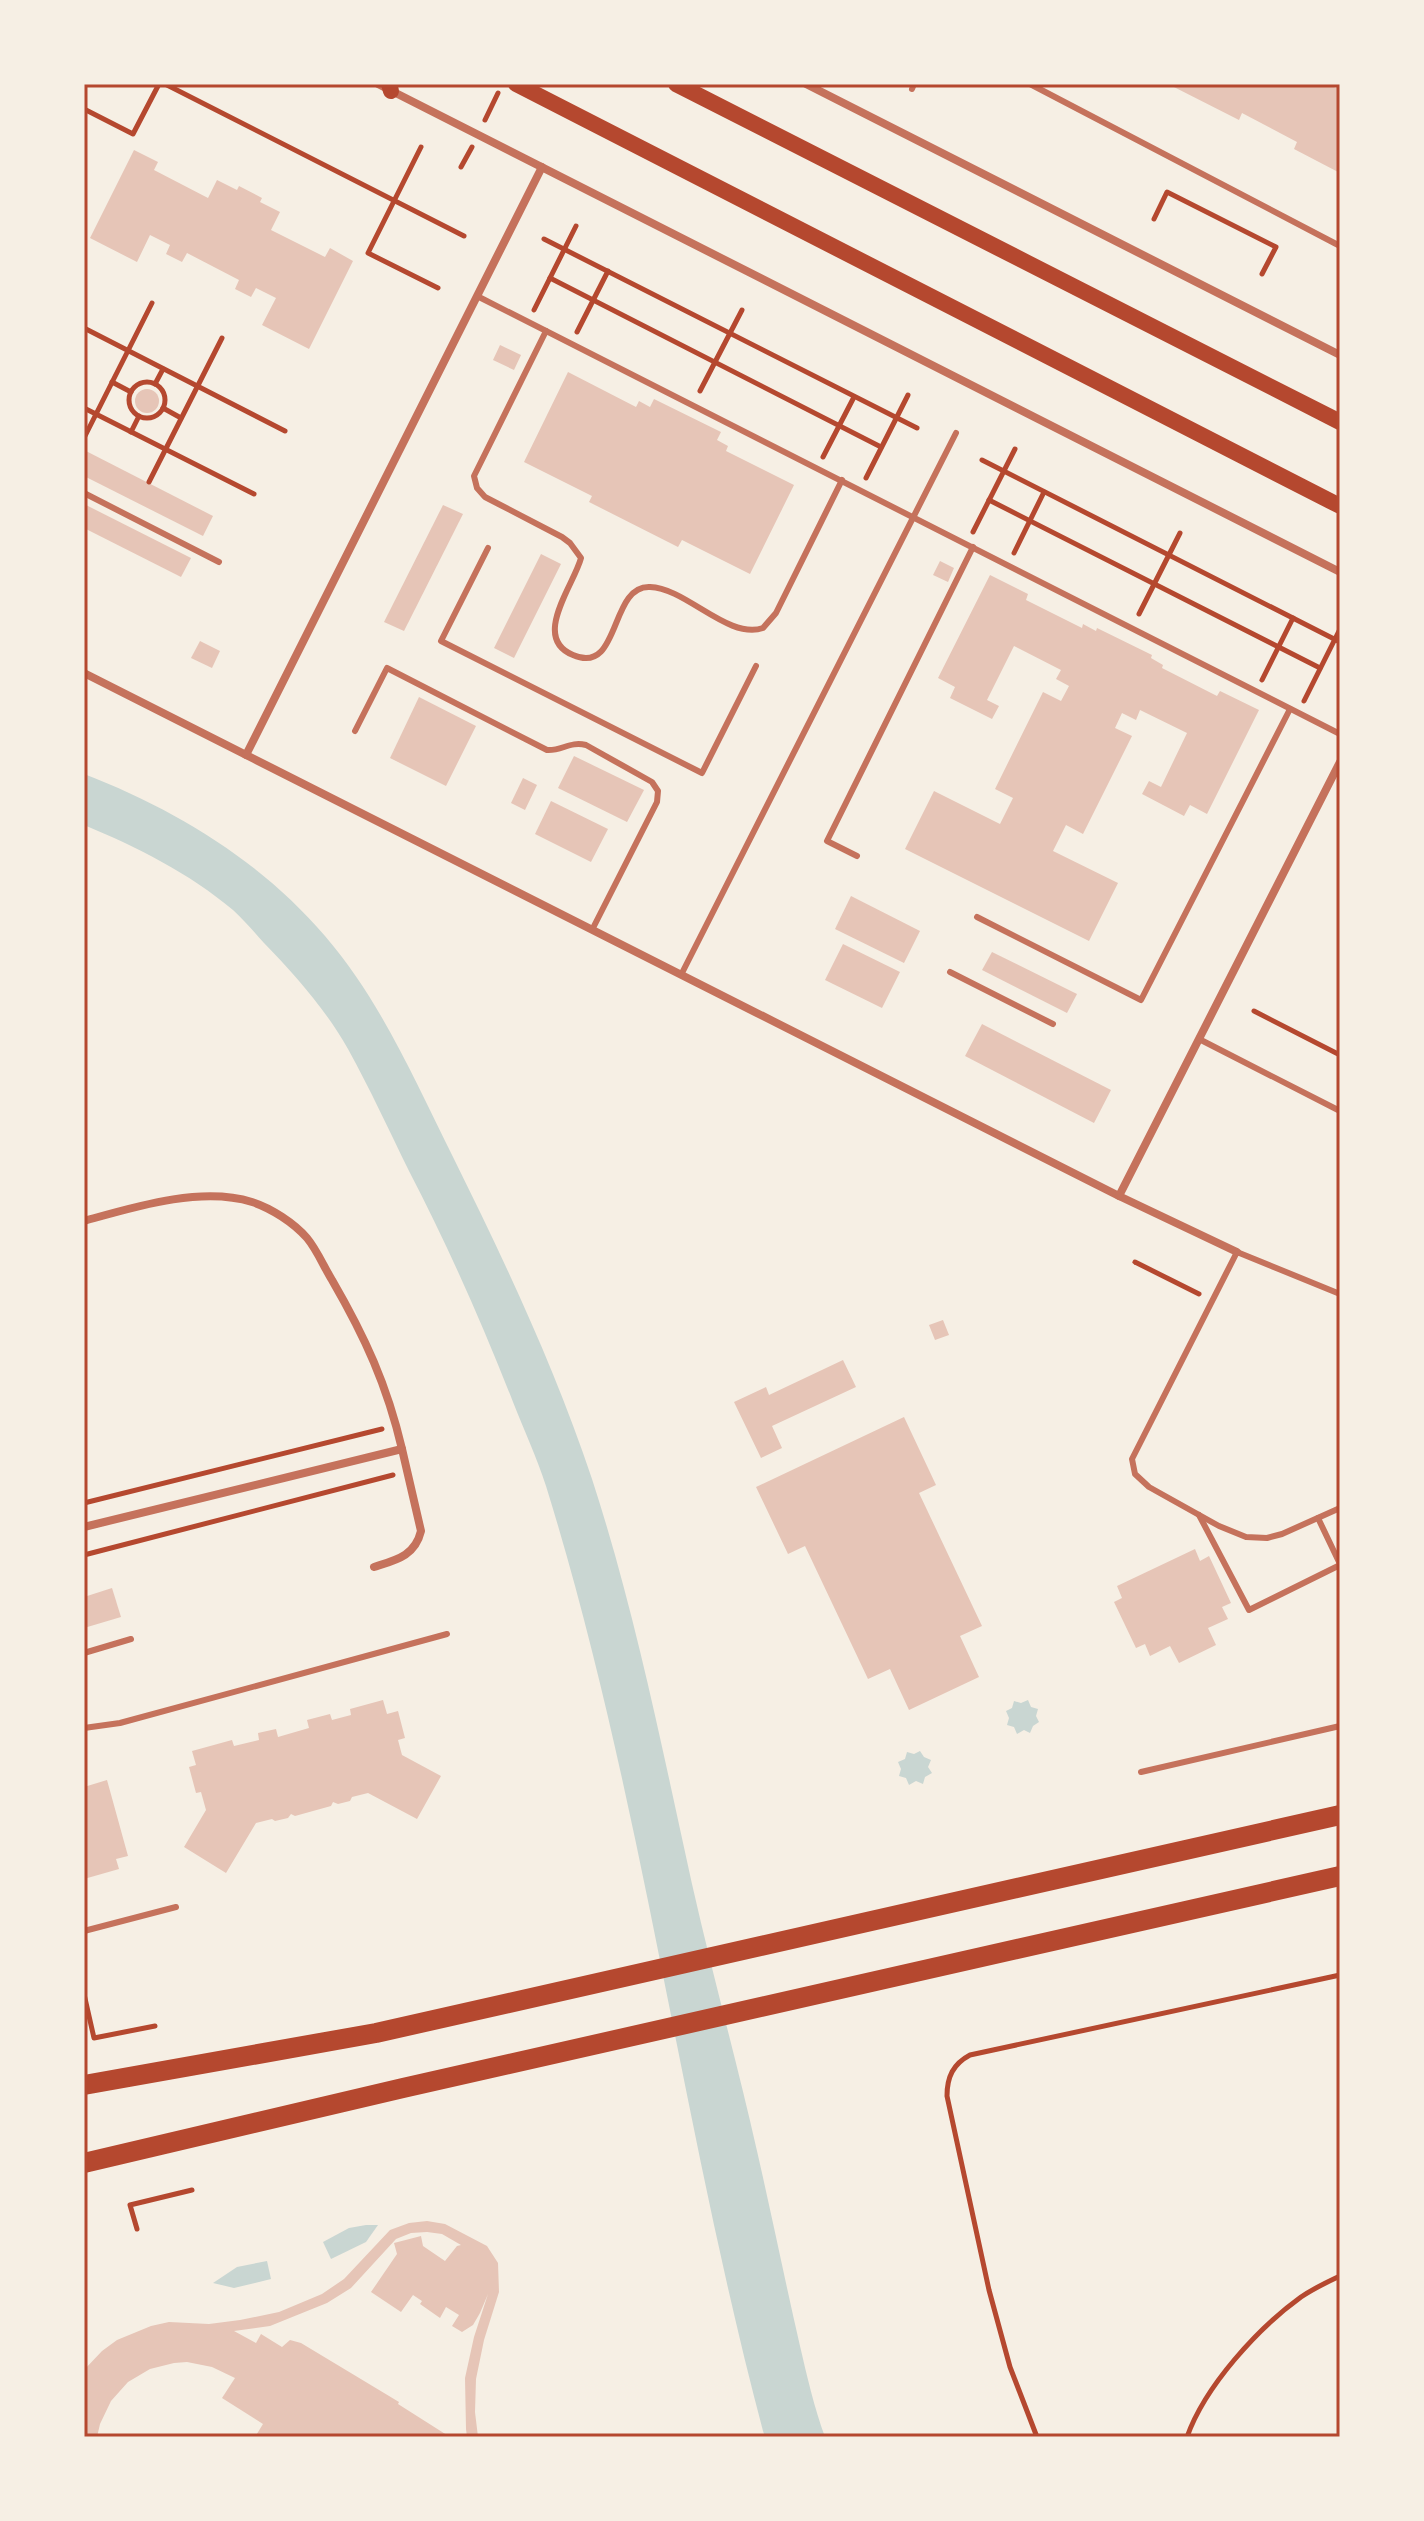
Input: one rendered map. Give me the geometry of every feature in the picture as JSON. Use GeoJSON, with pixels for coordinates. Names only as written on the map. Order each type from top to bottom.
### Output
{"type":"FeatureCollection","features":[{"type":"Feature","properties":{"kind":"main road"},"geometry":{"type":"LineString","coordinates":[[516,84],[1340,506]]}},
{"type":"Feature","properties":{"kind":"main road"},"geometry":{"type":"LineString","coordinates":[[676,84],[1340,422]]}},
{"type":"Feature","properties":{"kind":"main road"},"geometry":{"type":"LineString","coordinates":[[84,2085],[376,2033],[1340,1815]]}},
{"type":"Feature","properties":{"kind":"main road"},"geometry":{"type":"LineString","coordinates":[[84,2163],[1340,1876]]}},
{"type":"Feature","properties":{"kind":"street"},"geometry":{"type":"LineString","coordinates":[[806,84],[1340,355]]}},
{"type":"Feature","properties":{"kind":"street"},"geometry":{"type":"LineString","coordinates":[[386,86],[1340,572]]}},
{"type":"Feature","properties":{"kind":"street"},"geometry":{"type":"LineString","coordinates":[[246,755],[542,167]]}},
{"type":"Feature","properties":{"kind":"street"},"geometry":{"type":"LineString","coordinates":[[84,673],[1119,1196],[1237,1252]]}},
{"type":"Feature","properties":{"kind":"street"},"geometry":{"type":"LineString","coordinates":[[1119,1196],[1340,762]]}},
{"type":"Feature","properties":{"kind":"street"},"geometry":{"type":"LineString","coordinates":[[84,1221],[121,1210],[191,1197],[224,1197],[253,1202],[281,1216],[307,1239],[355,1320],[390,1401],[421,1522],[419,1539],[407,1555],[374,1567]]}},
{"type":"Feature","properties":{"kind":"street"},"geometry":{"type":"LineString","coordinates":[[84,1527],[402,1449]]}},
{"type":"Feature","properties":{"kind":"lane"},"geometry":{"type":"LineString","coordinates":[[1030,84],[1340,246]]}},
{"type":"Feature","properties":{"kind":"lane"},"geometry":{"type":"LineString","coordinates":[[477,296],[1340,734]]}},
{"type":"Feature","properties":{"kind":"lane"},"geometry":{"type":"LineString","coordinates":[[546,331],[474,476],[477,488],[485,497],[562,537],[581,558],[553,623],[558,644],[570,654],[588,658],[602,652],[628,600],[635,591],[649,586],[670,593],[744,630],[763,628],[776,613],[842,480]]}},
{"type":"Feature","properties":{"kind":"lane"},"geometry":{"type":"LineString","coordinates":[[681,975],[956,433]]}},
{"type":"Feature","properties":{"kind":"lane"},"geometry":{"type":"LineString","coordinates":[[84,493],[219,562]]}},
{"type":"Feature","properties":{"kind":"lane"},"geometry":{"type":"LineString","coordinates":[[857,856],[827,841],[973,547]]}},
{"type":"Feature","properties":{"kind":"lane"},"geometry":{"type":"LineString","coordinates":[[488,548],[441,641],[702,773],[756,666]]}},
{"type":"Feature","properties":{"kind":"lane"},"geometry":{"type":"LineString","coordinates":[[355,731],[387,668],[547,750],[558,750],[576,743],[586,745],[652,782],[658,791],[657,802],[592,930]]}},
{"type":"Feature","properties":{"kind":"lane"},"geometry":{"type":"LineString","coordinates":[[977,917],[1141,1000],[1290,709]]}},
{"type":"Feature","properties":{"kind":"lane"},"geometry":{"type":"LineString","coordinates":[[950,972],[1053,1024]]}},
{"type":"Feature","properties":{"kind":"lane"},"geometry":{"type":"LineString","coordinates":[[1199,1039],[1340,1111]]}},
{"type":"Feature","properties":{"kind":"lane"},"geometry":{"type":"LineString","coordinates":[[1340,1294],[1237,1252],[1132,1459],[1135,1474],[1149,1487],[1246,1537],[1267,1538],[1282,1534],[1340,1508]]}},
{"type":"Feature","properties":{"kind":"lane"},"geometry":{"type":"LineString","coordinates":[[1199,1515],[1249,1610],[1340,1564],[1318,1518]]}},
{"type":"Feature","properties":{"kind":"lane"},"geometry":{"type":"LineString","coordinates":[[84,1728],[120,1723],[447,1634]]}},
{"type":"Feature","properties":{"kind":"lane"},"geometry":{"type":"LineString","coordinates":[[84,1653],[131,1639]]}},
{"type":"Feature","properties":{"kind":"lane"},"geometry":{"type":"LineString","coordinates":[[1141,1772],[1340,1726]]}},
{"type":"Feature","properties":{"kind":"lane"},"geometry":{"type":"LineString","coordinates":[[84,1931],[176,1907]]}},
{"type":"Feature","properties":{"kind":"path"},"geometry":{"type":"LineString","coordinates":[[84,109],[133,134],[159,84]]}},
{"type":"Feature","properties":{"kind":"path"},"geometry":{"type":"LineString","coordinates":[[165,84],[464,236]]}},
{"type":"Feature","properties":{"kind":"path"},"geometry":{"type":"LineString","coordinates":[[421,147],[368,253],[438,288]]}},
{"type":"Feature","properties":{"kind":"path"},"geometry":{"type":"LineString","coordinates":[[1154,219],[1167,192],[1249,233],[1276,247],[1262,274]]}},
{"type":"Feature","properties":{"kind":"path"},"geometry":{"type":"LineString","coordinates":[[537,303],[576,226]]}},
{"type":"Feature","properties":{"kind":"path"},"geometry":{"type":"LineString","coordinates":[[544,239],[917,428]]}},
{"type":"Feature","properties":{"kind":"path"},"geometry":{"type":"LineString","coordinates":[[581,325],[608,271]]}},
{"type":"Feature","properties":{"kind":"path"},"geometry":{"type":"LineString","coordinates":[[550,278],[881,447]]}},
{"type":"Feature","properties":{"kind":"path"},"geometry":{"type":"LineString","coordinates":[[84,438],[152,303]]}},
{"type":"Feature","properties":{"kind":"path"},"geometry":{"type":"LineString","coordinates":[[693,405],[742,310]]}},
{"type":"Feature","properties":{"kind":"path"},"geometry":{"type":"LineString","coordinates":[[84,328],[285,431]]}},
{"type":"Feature","properties":{"kind":"path"},"geometry":{"type":"LineString","coordinates":[[149,482],[222,338]]}},
{"type":"Feature","properties":{"kind":"path"},"geometry":{"type":"LineString","coordinates":[[155,384],[163,369]]}},
{"type":"Feature","properties":{"kind":"path"},"geometry":{"type":"LineString","coordinates":[[112,382],[131,392]]}},
{"type":"Feature","properties":{"kind":"path"},"geometry":{"type":"LineString","coordinates":[[141,383],[155,384],[164,394],[163,408],[153,417],[139,416],[130,406],[131,392],[141,383]]}},
{"type":"Feature","properties":{"kind":"path"},"geometry":{"type":"LineString","coordinates":[[869,471],[908,395]]}},
{"type":"Feature","properties":{"kind":"path"},"geometry":{"type":"LineString","coordinates":[[827,450],[854,397]]}},
{"type":"Feature","properties":{"kind":"path"},"geometry":{"type":"LineString","coordinates":[[84,408],[254,494]]}},
{"type":"Feature","properties":{"kind":"path"},"geometry":{"type":"LineString","coordinates":[[163,408],[181,418]]}},
{"type":"Feature","properties":{"kind":"path"},"geometry":{"type":"LineString","coordinates":[[131,432],[139,416]]}},
{"type":"Feature","properties":{"kind":"path"},"geometry":{"type":"LineString","coordinates":[[976,524],[1015,449]]}},
{"type":"Feature","properties":{"kind":"path"},"geometry":{"type":"LineString","coordinates":[[982,460],[1338,640]]}},
{"type":"Feature","properties":{"kind":"path"},"geometry":{"type":"LineString","coordinates":[[1018,545],[1044,492]]}},
{"type":"Feature","properties":{"kind":"path"},"geometry":{"type":"LineString","coordinates":[[989,500],[1320,668]]}},
{"type":"Feature","properties":{"kind":"path"},"geometry":{"type":"LineString","coordinates":[[1132,628],[1180,533]]}},
{"type":"Feature","properties":{"kind":"path"},"geometry":{"type":"LineString","coordinates":[[1266,672],[1293,618]]}},
{"type":"Feature","properties":{"kind":"path"},"geometry":{"type":"LineString","coordinates":[[1308,693],[1338,640],[1340,629]]}},
{"type":"Feature","properties":{"kind":"path"},"geometry":{"type":"LineString","coordinates":[[1254,1011],[1340,1055]]}},
{"type":"Feature","properties":{"kind":"path"},"geometry":{"type":"LineString","coordinates":[[1135,1262],[1212,1301]]}},
{"type":"Feature","properties":{"kind":"path"},"geometry":{"type":"LineString","coordinates":[[84,1503],[369,1431]]}},
{"type":"Feature","properties":{"kind":"path"},"geometry":{"type":"LineString","coordinates":[[84,1555],[407,1471]]}},
{"type":"Feature","properties":{"kind":"path"},"geometry":{"type":"LineString","coordinates":[[1037,2437],[1010,2367],[989,2290],[947,2096],[947,2082],[952,2071],[960,2060],[970,2055],[1340,1975]]}},
{"type":"Feature","properties":{"kind":"path"},"geometry":{"type":"LineString","coordinates":[[84,1994],[94,2038],[155,2026]]}},
{"type":"Feature","properties":{"kind":"path"},"geometry":{"type":"LineString","coordinates":[[137,2229],[130,2205],[192,2190]]}},
{"type":"Feature","properties":{"kind":"path"},"geometry":{"type":"LineString","coordinates":[[1187,2437],[1200,2409],[1239,2355],[1301,2297],[1340,2276]]}},
{"type":"Feature","properties":{"kind":"shaded area"},"geometry":{"type":"Polygon","coordinates":[[[84,774],[151,804],[215,840],[273,884],[325,936],[363,987],[396,1042],[528,1316],[578,1438],[622,1579],[805,2369],[825,2437],[765,2437],[763,2431],[708,2195],[609,1720],[579,1602],[542,1476],[464,1285],[364,1079],[320,1007],[233,910],[199,884],[162,862],[84,825],[84,774]]]}},
{"type":"Feature","properties":{"kind":"shaded area"},"geometry":{"type":"Polygon","coordinates":[[[1028,1700],[1031,1707],[1038,1709],[1036,1716],[1039,1722],[1030,1733],[1024,1730],[1017,1734],[1014,1727],[1007,1725],[1009,1718],[1006,1711],[1012,1708],[1014,1701],[1021,1703],[1028,1700]]]}},
{"type":"Feature","properties":{"kind":"shaded area"},"geometry":{"type":"Polygon","coordinates":[[[920,1751],[931,1760],[928,1767],[932,1773],[925,1777],[923,1784],[916,1781],[909,1785],[906,1778],[899,1776],[901,1769],[898,1762],[905,1759],[907,1752],[914,1754],[920,1751]]]}},
{"type":"Feature","properties":{"kind":"shaded area"},"geometry":{"type":"Polygon","coordinates":[[[378,2225],[366,2242],[331,2259],[323,2242],[349,2228],[378,2225]]]}},
{"type":"Feature","properties":{"kind":"shaded area"},"geometry":{"type":"Polygon","coordinates":[[[267,2261],[271,2279],[234,2288],[213,2283],[237,2267],[267,2261]]]}},
{"type":"Feature","properties":{"kind":"building"},"geometry":{"type":"Polygon","coordinates":[[[1168,84],[1328,84],[1336,88],[1340,84],[1340,173],[1294,149],[1297,142],[1242,113],[1239,120],[1168,84]]]}},
{"type":"Feature","properties":{"kind":"building"},"geometry":{"type":"Polygon","coordinates":[[[134,150],[158,162],[154,170],[208,198],[217,180],[237,190],[239,186],[280,212],[271,230],[325,257],[330,248],[353,261],[309,349],[262,325],[276,298],[256,288],[251,297],[235,289],[239,280],[187,253],[182,262],[166,254],[170,245],[150,235],[137,262],[90,238],[134,150]]]}},
{"type":"Feature","properties":{"kind":"building"},"geometry":{"type":"Polygon","coordinates":[[[500,345],[521,355],[514,370],[493,360],[500,345]]]}},
{"type":"Feature","properties":{"kind":"building"},"geometry":{"type":"Polygon","coordinates":[[[568,372],[636,407],[639,401],[650,407],[654,399],[721,432],[717,440],[728,446],[726,451],[794,485],[750,574],[682,540],[678,547],[589,502],[592,496],[524,462],[568,372]]]}},
{"type":"Feature","properties":{"kind":"building"},"geometry":{"type":"Polygon","coordinates":[[[147,389],[158,396],[159,401],[152,412],[147,413],[136,406],[135,401],[142,390],[147,389]]]}},
{"type":"Feature","properties":{"kind":"building"},"geometry":{"type":"Polygon","coordinates":[[[84,450],[213,516],[203,536],[84,476],[84,450]]]}},
{"type":"Feature","properties":{"kind":"building"},"geometry":{"type":"Polygon","coordinates":[[[84,504],[191,558],[181,577],[84,528],[84,504]]]}},
{"type":"Feature","properties":{"kind":"building"},"geometry":{"type":"Polygon","coordinates":[[[443,505],[463,514],[404,631],[384,622],[443,505]]]}},
{"type":"Feature","properties":{"kind":"building"},"geometry":{"type":"Polygon","coordinates":[[[541,554],[561,564],[514,658],[494,648],[541,554]]]}},
{"type":"Feature","properties":{"kind":"building"},"geometry":{"type":"Polygon","coordinates":[[[940,561],[954,568],[948,582],[933,575],[940,561]]]}},
{"type":"Feature","properties":{"kind":"building"},"geometry":{"type":"Polygon","coordinates":[[[990,575],[1028,594],[1026,600],[1082,628],[1083,624],[1096,631],[1097,628],[1152,655],[1151,658],[1163,665],[1162,668],[1217,696],[1220,691],[1259,710],[1207,814],[1190,805],[1184,816],[1142,794],[1149,781],[1161,787],[1187,733],[1140,710],[1136,720],[1122,713],[1115,728],[1132,736],[1083,834],[1066,825],[1053,851],[1118,883],[1089,941],[905,849],[934,791],[1000,824],[1013,798],[995,789],[1043,692],[1061,701],[1069,686],[1056,679],[1061,670],[1014,646],[987,700],[999,706],[992,719],[950,698],[955,687],[938,678],[990,575]]]}},
{"type":"Feature","properties":{"kind":"building"},"geometry":{"type":"Polygon","coordinates":[[[200,641],[220,651],[212,668],[191,658],[200,641]]]}},
{"type":"Feature","properties":{"kind":"building"},"geometry":{"type":"Polygon","coordinates":[[[419,697],[476,726],[446,786],[390,758],[419,697]]]}},
{"type":"Feature","properties":{"kind":"building"},"geometry":{"type":"Polygon","coordinates":[[[574,756],[644,790],[627,822],[558,788],[574,756]]]}},
{"type":"Feature","properties":{"kind":"building"},"geometry":{"type":"Polygon","coordinates":[[[523,778],[537,785],[525,810],[511,803],[523,778]]]}},
{"type":"Feature","properties":{"kind":"building"},"geometry":{"type":"Polygon","coordinates":[[[551,801],[608,829],[591,862],[535,834],[551,801]]]}},
{"type":"Feature","properties":{"kind":"building"},"geometry":{"type":"Polygon","coordinates":[[[851,896],[920,931],[904,963],[835,929],[851,896]]]}},
{"type":"Feature","properties":{"kind":"building"},"geometry":{"type":"Polygon","coordinates":[[[843,944],[900,972],[882,1008],[825,980],[843,944]]]}},
{"type":"Feature","properties":{"kind":"building"},"geometry":{"type":"Polygon","coordinates":[[[992,952],[1077,994],[1067,1013],[982,970],[992,952]]]}},
{"type":"Feature","properties":{"kind":"building"},"geometry":{"type":"Polygon","coordinates":[[[982,1024],[1111,1090],[1094,1123],[965,1056],[982,1024]]]}},
{"type":"Feature","properties":{"kind":"building"},"geometry":{"type":"Polygon","coordinates":[[[943,1320],[949,1335],[935,1340],[929,1325],[943,1320]]]}},
{"type":"Feature","properties":{"kind":"building"},"geometry":{"type":"Polygon","coordinates":[[[843,1360],[856,1387],[772,1426],[782,1448],[761,1458],[734,1402],[766,1387],[769,1395],[843,1360]]]}},
{"type":"Feature","properties":{"kind":"building"},"geometry":{"type":"Polygon","coordinates":[[[904,1417],[936,1485],[919,1493],[982,1626],[960,1636],[979,1677],[909,1710],[890,1669],[868,1679],[805,1546],[788,1554],[756,1487],[904,1417]]]}},
{"type":"Feature","properties":{"kind":"building"},"geometry":{"type":"Polygon","coordinates":[[[1195,1549],[1200,1561],[1209,1556],[1231,1603],[1222,1607],[1228,1619],[1208,1628],[1216,1645],[1179,1663],[1170,1646],[1150,1656],[1145,1644],[1136,1648],[1114,1602],[1122,1598],[1117,1586],[1195,1549]]]}},
{"type":"Feature","properties":{"kind":"building"},"geometry":{"type":"Polygon","coordinates":[[[112,1588],[121,1617],[84,1628],[84,1597],[112,1588]]]}},
{"type":"Feature","properties":{"kind":"building"},"geometry":{"type":"Polygon","coordinates":[[[383,1700],[387,1714],[398,1711],[405,1738],[398,1740],[402,1755],[441,1776],[417,1819],[368,1793],[295,1816],[291,1814],[288,1818],[256,1823],[226,1873],[184,1847],[206,1810],[201,1792],[196,1793],[189,1767],[196,1765],[192,1751],[232,1740],[234,1746],[259,1740],[258,1733],[276,1729],[278,1737],[309,1728],[307,1720],[330,1714],[332,1720],[351,1715],[350,1709],[383,1700]]]}},
{"type":"Feature","properties":{"kind":"building"},"geometry":{"type":"Polygon","coordinates":[[[107,1780],[128,1856],[116,1859],[119,1869],[84,1879],[84,1787],[107,1780]]]}},
{"type":"Feature","properties":{"kind":"building"},"geometry":{"type":"Polygon","coordinates":[[[427,2221],[445,2224],[487,2246],[498,2263],[499,2292],[476,2379],[478,2437],[467,2437],[465,2378],[488,2294],[473,2325],[462,2332],[452,2326],[459,2315],[446,2307],[440,2318],[413,2295],[401,2312],[371,2292],[397,2254],[394,2243],[421,2236],[423,2246],[445,2261],[461,2245],[442,2234],[427,2232],[411,2233],[396,2239],[351,2288],[327,2303],[270,2326],[234,2331],[256,2343],[261,2334],[282,2347],[290,2340],[301,2343],[450,2437],[255,2437],[263,2424],[222,2398],[235,2378],[212,2367],[187,2362],[150,2369],[128,2382],[111,2401],[97,2437],[84,2437],[84,2370],[117,2340],[169,2322],[209,2324],[279,2312],[322,2294],[344,2279],[390,2230],[427,2221]]]}}]}
